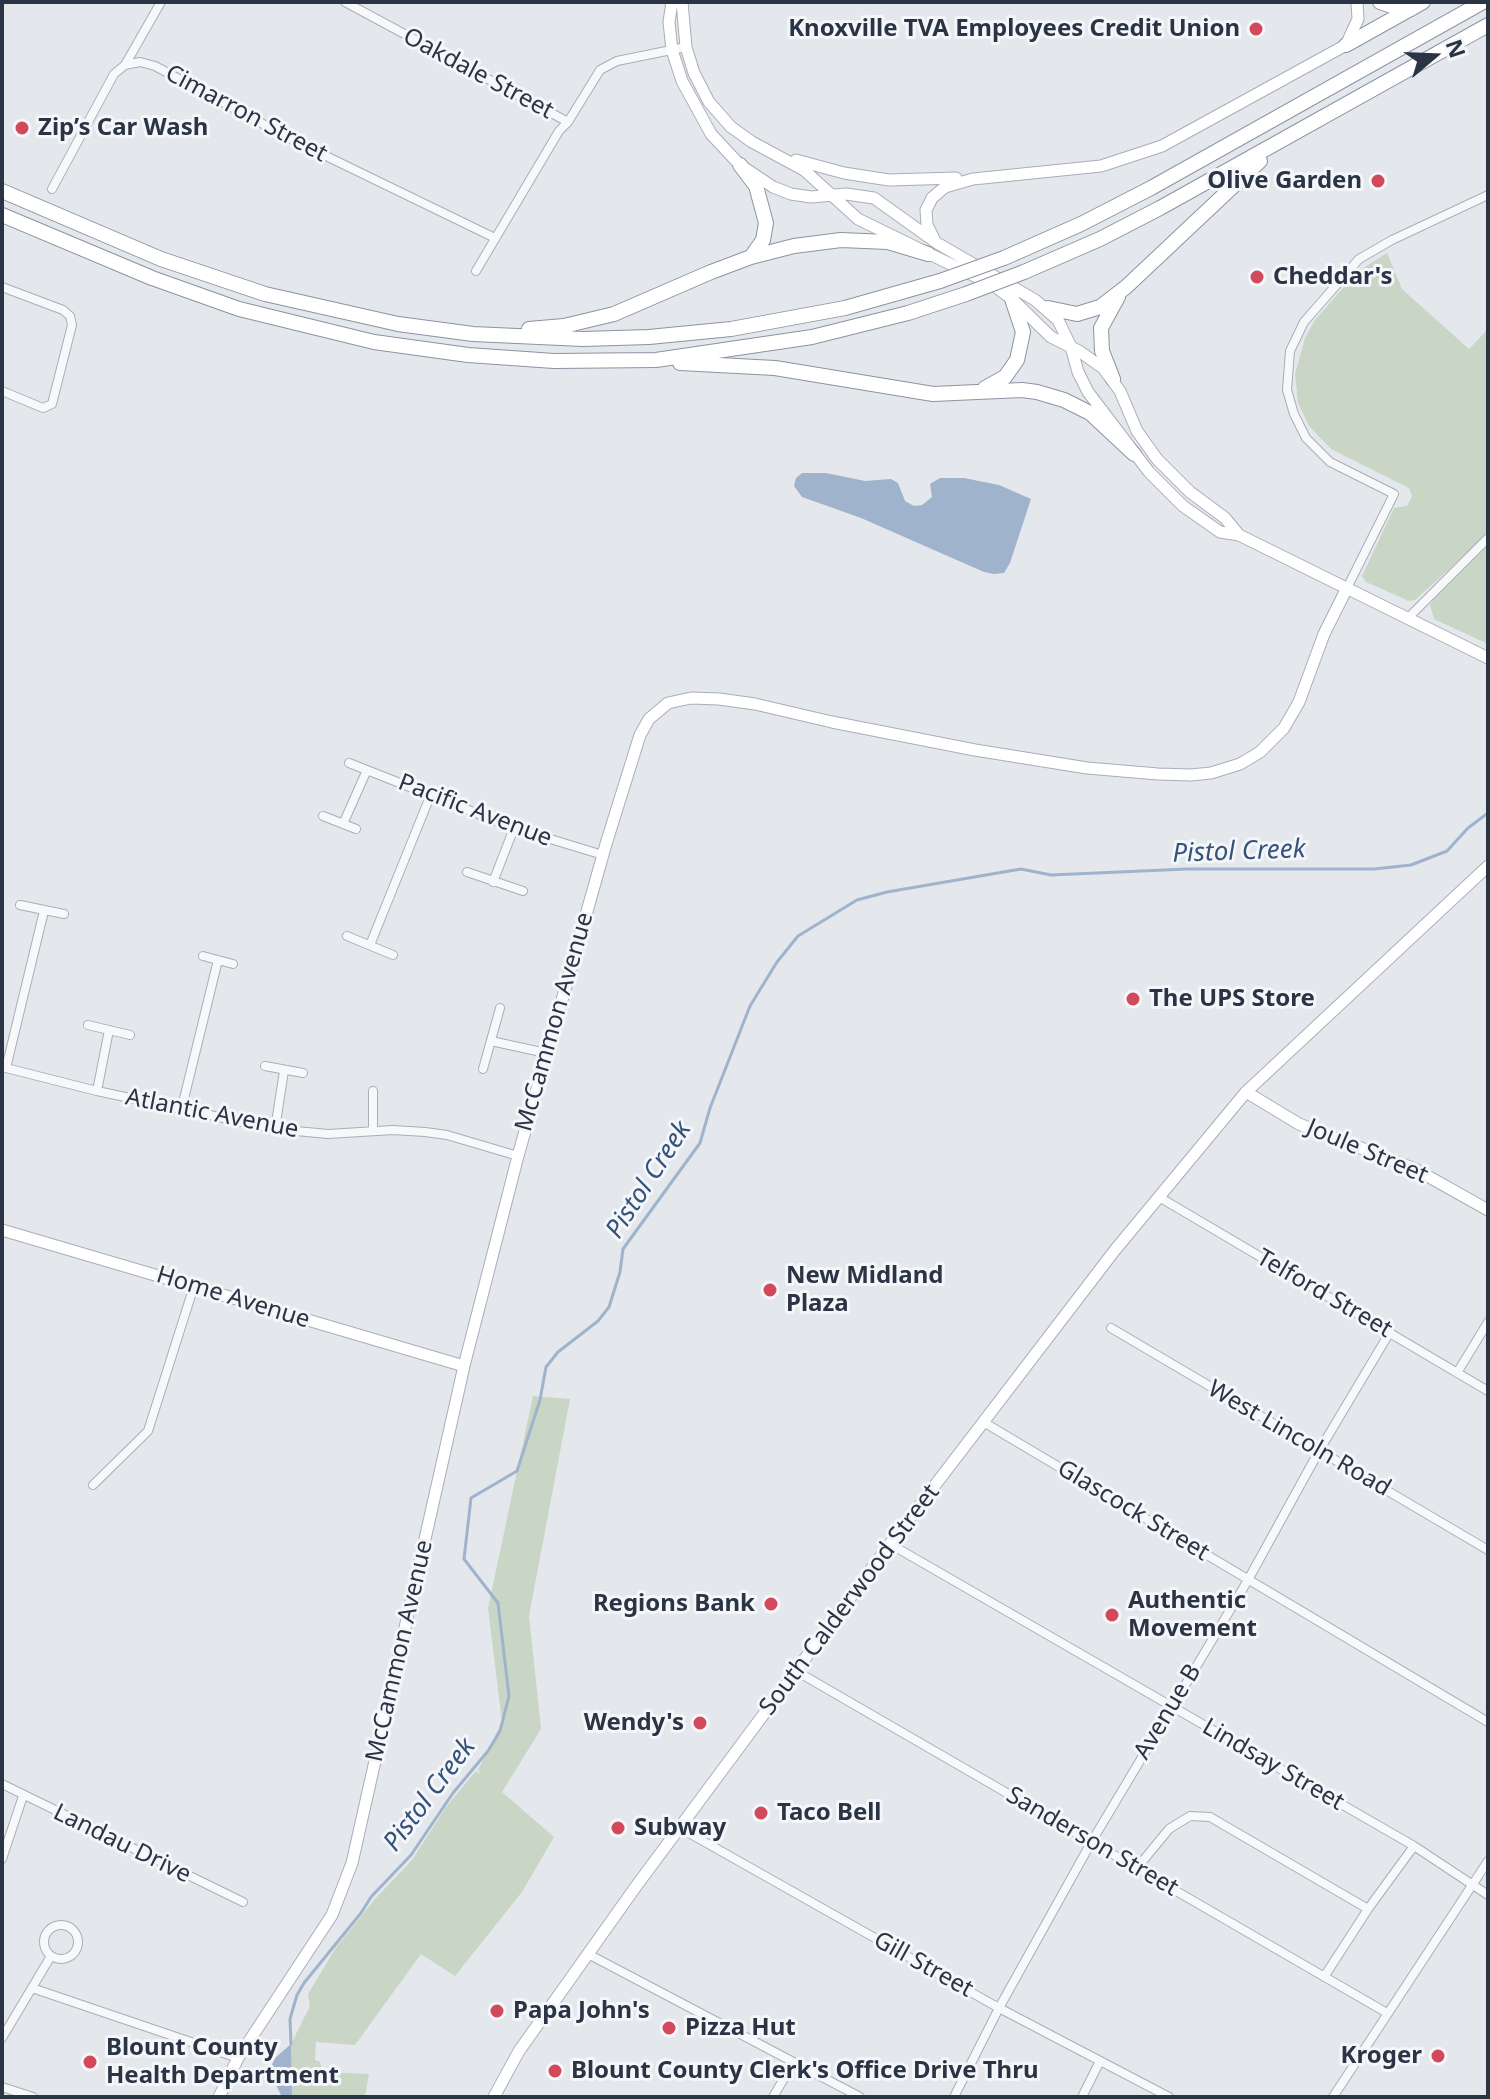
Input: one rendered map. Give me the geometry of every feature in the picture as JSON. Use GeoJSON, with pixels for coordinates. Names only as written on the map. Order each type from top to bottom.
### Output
{"type":"FeatureCollection","features":[{"type":"Feature","properties":{"kind":"highway"},"geometry":{"type":"LineString","coordinates":[[1380,2],[1398,8],[1417,6]]}},
{"type":"Feature","properties":{"kind":"highway"},"geometry":{"type":"LineString","coordinates":[[2,191],[161,259],[265,294],[398,324],[473,334],[583,339],[649,337],[731,329],[845,308],[940,281],[1004,258],[1081,224],[1151,188],[1483,2]]}},
{"type":"Feature","properties":{"kind":"highway"},"geometry":{"type":"LineString","coordinates":[[1346,45],[1417,6]]}},
{"type":"Feature","properties":{"kind":"highway"},"geometry":{"type":"LineString","coordinates":[[656,360],[812,337],[894,317],[1024,272],[1148,214],[1488,25]]}},
{"type":"Feature","properties":{"kind":"highway"},"geometry":{"type":"LineString","coordinates":[[1113,379],[1102,351],[1101,328],[1126,287],[1231,185],[1291,135]]}},
{"type":"Feature","properties":{"kind":"highway"},"geometry":{"type":"LineString","coordinates":[[740,165],[756,186],[766,223],[763,240],[751,257]]}},
{"type":"Feature","properties":{"kind":"highway"},"geometry":{"type":"LineString","coordinates":[[2,199],[29,203]]}},
{"type":"Feature","properties":{"kind":"highway"},"geometry":{"type":"LineString","coordinates":[[2,215],[196,295],[329,333],[468,355],[554,361],[656,360],[775,368],[906,391],[961,393],[1022,390],[1051,395],[1090,413],[1134,454]]}},
{"type":"Feature","properties":{"kind":"highway"},"geometry":{"type":"LineString","coordinates":[[473,334],[499,329],[551,328],[614,314],[751,257],[794,246],[841,240],[932,248]]}},
{"type":"Feature","properties":{"kind":"highway"},"geometry":{"type":"LineString","coordinates":[[1048,308],[1068,314],[1088,312],[1126,287]]}},
{"type":"Feature","properties":{"kind":"highway"},"geometry":{"type":"LineString","coordinates":[[961,393],[1000,381],[1017,360],[1023,332],[1012,299]]}},
{"type":"Feature","properties":{"kind":"main road"},"geometry":{"type":"LineString","coordinates":[[672,2],[669,22],[672,50],[682,81],[722,148],[740,165],[782,191],[811,197],[874,198],[932,248],[1012,299],[1051,337],[1093,360],[1113,379],[1137,431],[1157,459],[1190,492],[1225,518],[1239,535]]}},
{"type":"Feature","properties":{"kind":"main road"},"geometry":{"type":"LineString","coordinates":[[682,2],[686,47],[700,87],[721,117],[752,142],[804,170],[858,219],[932,248],[1048,308],[1058,320],[1071,347],[1088,392],[1134,454],[1183,506],[1220,532],[1239,535],[1488,658]]}},
{"type":"Feature","properties":{"kind":"main road"},"geometry":{"type":"LineString","coordinates":[[775,153],[825,169],[912,181],[973,179],[1101,166],[1144,153],[1188,132],[1346,45],[1358,19],[1357,2]]}},
{"type":"Feature","properties":{"kind":"main road"},"geometry":{"type":"LineString","coordinates":[[932,248],[927,225],[929,203],[945,187],[973,179]]}},
{"type":"Feature","properties":{"kind":"main road","name":"McCammon Avenue"},"geometry":{"type":"LineString","coordinates":[[219,2097],[238,2058],[332,1915],[352,1863],[464,1366],[518,1156],[603,855],[640,735],[649,719],[668,703],[691,698],[755,704],[832,722],[1087,768],[1191,775],[1222,770],[1260,752],[1284,728],[1299,702],[1324,634],[1347,588]]}},
{"type":"Feature","properties":{"kind":"main road","name":"South Calderwood Street"},"geometry":{"type":"LineString","coordinates":[[494,2097],[519,2051],[588,1954],[1054,1327],[1246,1092],[1488,866]]}},
{"type":"Feature","properties":{"kind":"main road","name":"Joule Street"},"geometry":{"type":"LineString","coordinates":[[1246,1092],[1299,1124],[1415,1169],[1488,1210]]}},
{"type":"Feature","properties":{"kind":"main road","name":"Home Avenue"},"geometry":{"type":"LineString","coordinates":[[2,1230],[464,1366]]}},
{"type":"Feature","properties":{"kind":"street"},"geometry":{"type":"LineString","coordinates":[[52,189],[114,74],[125,65],[161,2]]}},
{"type":"Feature","properties":{"kind":"street","name":"Oakdale Street"},"geometry":{"type":"LineString","coordinates":[[345,2],[568,122]]}},
{"type":"Feature","properties":{"kind":"street"},"geometry":{"type":"LineString","coordinates":[[476,271],[559,131],[568,122],[600,70],[607,64],[686,47]]}},
{"type":"Feature","properties":{"kind":"street","name":"Cimarron Street"},"geometry":{"type":"LineString","coordinates":[[125,65],[140,62],[155,66],[291,139],[495,238]]}},
{"type":"Feature","properties":{"kind":"street"},"geometry":{"type":"LineString","coordinates":[[1347,588],[1394,494],[1330,462],[1306,438],[1287,390],[1290,351],[1304,322],[1359,259],[1488,195]]}},
{"type":"Feature","properties":{"kind":"street"},"geometry":{"type":"LineString","coordinates":[[2,287],[63,310],[70,316],[72,325],[52,404],[43,408],[2,391]]}},
{"type":"Feature","properties":{"kind":"street"},"geometry":{"type":"LineString","coordinates":[[1409,617],[1488,538]]}},
{"type":"Feature","properties":{"kind":"street","name":"Pacific Avenue"},"geometry":{"type":"LineString","coordinates":[[349,763],[514,828],[603,855]]}},
{"type":"Feature","properties":{"kind":"street"},"geometry":{"type":"LineString","coordinates":[[343,824],[367,770]]}},
{"type":"Feature","properties":{"kind":"street"},"geometry":{"type":"LineString","coordinates":[[370,945],[431,794]]}},
{"type":"Feature","properties":{"kind":"street"},"geometry":{"type":"LineString","coordinates":[[323,816],[356,829]]}},
{"type":"Feature","properties":{"kind":"street"},"geometry":{"type":"LineString","coordinates":[[493,882],[514,828]]}},
{"type":"Feature","properties":{"kind":"street"},"geometry":{"type":"LineString","coordinates":[[467,872],[523,891]]}},
{"type":"Feature","properties":{"kind":"street"},"geometry":{"type":"LineString","coordinates":[[20,905],[64,914]]}},
{"type":"Feature","properties":{"kind":"street"},"geometry":{"type":"LineString","coordinates":[[4,1068],[44,911]]}},
{"type":"Feature","properties":{"kind":"street"},"geometry":{"type":"LineString","coordinates":[[347,936],[393,955]]}},
{"type":"Feature","properties":{"kind":"street"},"geometry":{"type":"LineString","coordinates":[[203,956],[233,964]]}},
{"type":"Feature","properties":{"kind":"street"},"geometry":{"type":"LineString","coordinates":[[181,1111],[218,960]]}},
{"type":"Feature","properties":{"kind":"street"},"geometry":{"type":"LineString","coordinates":[[483,1069],[500,1008]]}},
{"type":"Feature","properties":{"kind":"street"},"geometry":{"type":"LineString","coordinates":[[88,1025],[130,1035]]}},
{"type":"Feature","properties":{"kind":"street"},"geometry":{"type":"LineString","coordinates":[[97,1091],[109,1030]]}},
{"type":"Feature","properties":{"kind":"street"},"geometry":{"type":"LineString","coordinates":[[491,1041],[546,1053]]}},
{"type":"Feature","properties":{"kind":"street"},"geometry":{"type":"LineString","coordinates":[[265,1066],[303,1073]]}},
{"type":"Feature","properties":{"kind":"street","name":"Atlantic Avenue"},"geometry":{"type":"LineString","coordinates":[[4,1068],[181,1111],[275,1129],[328,1134],[393,1130],[447,1135],[518,1156]]}},
{"type":"Feature","properties":{"kind":"street"},"geometry":{"type":"LineString","coordinates":[[275,1129],[284,1071]]}},
{"type":"Feature","properties":{"kind":"street"},"geometry":{"type":"LineString","coordinates":[[373,1091],[373,1131]]}},
{"type":"Feature","properties":{"kind":"street","name":"Telford Street"},"geometry":{"type":"LineString","coordinates":[[1159,1197],[1488,1391]]}},
{"type":"Feature","properties":{"kind":"street"},"geometry":{"type":"LineString","coordinates":[[93,1485],[148,1431],[194,1286]]}},
{"type":"Feature","properties":{"kind":"street"},"geometry":{"type":"LineString","coordinates":[[1457,1373],[1488,1322]]}},
{"type":"Feature","properties":{"kind":"street","name":"West Lincoln Road"},"geometry":{"type":"LineString","coordinates":[[1111,1328],[1488,1550]]}},
{"type":"Feature","properties":{"kind":"street","name":"Avenue B"},"geometry":{"type":"LineString","coordinates":[[954,2097],[999,2008],[1092,1841],[1248,1580],[1319,1451],[1390,1332]]}},
{"type":"Feature","properties":{"kind":"street","name":"Glascock Street"},"geometry":{"type":"LineString","coordinates":[[985,1423],[1488,1722]]}},
{"type":"Feature","properties":{"kind":"street","name":"Lindsay Street"},"geometry":{"type":"LineString","coordinates":[[890,1544],[1414,1846],[1488,1895]]}},
{"type":"Feature","properties":{"kind":"street","name":"Sanderson Street"},"geometry":{"type":"LineString","coordinates":[[796,1671],[1387,2013]]}},
{"type":"Feature","properties":{"kind":"street","name":"Landau Drive"},"geometry":{"type":"LineString","coordinates":[[2,1784],[243,1902]]}},
{"type":"Feature","properties":{"kind":"street"},"geometry":{"type":"LineString","coordinates":[[2,1859],[23,1796]]}},
{"type":"Feature","properties":{"kind":"street"},"geometry":{"type":"LineString","coordinates":[[1137,1868],[1169,1829],[1190,1816],[1210,1817],[1368,1909]]}},
{"type":"Feature","properties":{"kind":"street","name":"Gill Street"},"geometry":{"type":"LineString","coordinates":[[680,1828],[999,2008],[1169,2097]]}},
{"type":"Feature","properties":{"kind":"street"},"geometry":{"type":"LineString","coordinates":[[1324,1977],[1414,1846]]}},
{"type":"Feature","properties":{"kind":"street"},"geometry":{"type":"LineString","coordinates":[[1333,2097],[1488,1861]]}},
{"type":"Feature","properties":{"kind":"street"},"geometry":{"type":"LineString","coordinates":[[60,1924],[71,1928],[77,1937],[76,1949],[68,1957],[51,1956],[44,1947],[47,1932],[60,1924]]}},
{"type":"Feature","properties":{"kind":"street"},"geometry":{"type":"LineString","coordinates":[[588,1954],[860,2097]]}},
{"type":"Feature","properties":{"kind":"street"},"geometry":{"type":"LineString","coordinates":[[2,2038],[51,1956]]}},
{"type":"Feature","properties":{"kind":"street"},"geometry":{"type":"LineString","coordinates":[[32,1988],[238,2058]]}},
{"type":"Feature","properties":{"kind":"street"},"geometry":{"type":"LineString","coordinates":[[1082,2097],[1100,2061]]}},
{"type":"Feature","properties":{"kind":"street"},"geometry":{"type":"LineString","coordinates":[[773,2097],[793,2063]]}},
{"type":"Feature","properties":{"kind":"street"},"geometry":{"type":"LineString","coordinates":[[4,2091],[33,2097]]}},
{"type":"Feature","properties":{"kind":"green space"},"geometry":{"type":"Polygon","coordinates":[[[1387,253],[1402,289],[1469,349],[1488,329],[1488,534],[1415,600],[1409,601],[1366,582],[1362,576],[1394,508],[1407,506],[1412,496],[1409,488],[1331,449],[1309,426],[1298,403],[1295,374],[1305,338],[1315,320],[1357,272],[1387,253]]]}},
{"type":"Feature","properties":{"kind":"green space"},"geometry":{"type":"Polygon","coordinates":[[[1488,541],[1488,644],[1434,619],[1430,605],[1488,541]]]}},
{"type":"Feature","properties":{"kind":"green space"},"geometry":{"type":"Polygon","coordinates":[[[533,1396],[570,1399],[529,1616],[541,1729],[502,1792],[554,1837],[522,1892],[455,1976],[421,1954],[355,2045],[316,2042],[315,2060],[320,2062],[323,2072],[369,2074],[365,2097],[292,2097],[291,2044],[310,2006],[308,1994],[335,1949],[374,1900],[412,1860],[446,1807],[476,1771],[482,1775],[478,1770],[502,1722],[488,1608],[533,1396]]]}},
{"type":"Feature","properties":{"kind":"water"},"geometry":{"type":"Polygon","coordinates":[[[802,473],[826,473],[865,481],[891,479],[898,483],[905,501],[914,506],[922,505],[932,497],[930,484],[940,478],[964,478],[999,485],[1031,499],[1010,563],[1004,573],[994,574],[861,518],[802,497],[794,486],[796,478],[802,473]]]}},
{"type":"Feature","properties":{"kind":"water"},"geometry":{"type":"Polygon","coordinates":[[[291,2044],[292,2097],[282,2097],[275,2083],[264,2082],[275,2058],[291,2044]]]}},
{"type":"Feature","properties":{"kind":"waterway","name":"Pistol Creek"},"geometry":{"type":"LineString","coordinates":[[291,2044],[290,2019],[304,1983],[371,1897],[411,1855],[500,1731],[509,1696],[498,1603],[464,1559],[471,1498],[517,1471],[540,1400],[546,1367],[558,1352],[598,1321],[609,1307],[620,1272],[623,1249],[700,1143],[710,1108],[750,1006],[777,962],[798,936],[857,900],[1021,869],[1051,875],[1187,869],[1374,869],[1411,865],[1447,851],[1468,828],[1488,813]]}},
{"type":"Feature","properties":{"kind":"place","name":"Knoxville TVA Employees Credit Union"},"geometry":{"type":"Point","coordinates":[1256,29]}},
{"type":"Feature","properties":{"kind":"place","name":"Zip’s Car Wash"},"geometry":{"type":"Point","coordinates":[22,128]}},
{"type":"Feature","properties":{"kind":"place","name":"Olive Garden"},"geometry":{"type":"Point","coordinates":[1378,181]}},
{"type":"Feature","properties":{"kind":"place","name":"Cheddar's"},"geometry":{"type":"Point","coordinates":[1257,277]}},
{"type":"Feature","properties":{"kind":"place","name":"The UPS Store"},"geometry":{"type":"Point","coordinates":[1133,999]}},
{"type":"Feature","properties":{"kind":"place","name":"New Midland Plaza"},"geometry":{"type":"Point","coordinates":[770,1290]}},
{"type":"Feature","properties":{"kind":"place","name":"Regions Bank"},"geometry":{"type":"Point","coordinates":[771,1604]}},
{"type":"Feature","properties":{"kind":"place","name":"Authentic Movement"},"geometry":{"type":"Point","coordinates":[1112,1615]}},
{"type":"Feature","properties":{"kind":"place","name":"Wendy's"},"geometry":{"type":"Point","coordinates":[700,1723]}},
{"type":"Feature","properties":{"kind":"place","name":"Taco Bell"},"geometry":{"type":"Point","coordinates":[761,1813]}},
{"type":"Feature","properties":{"kind":"place","name":"Subway"},"geometry":{"type":"Point","coordinates":[618,1828]}},
{"type":"Feature","properties":{"kind":"place","name":"Papa John's"},"geometry":{"type":"Point","coordinates":[497,2011]}},
{"type":"Feature","properties":{"kind":"place","name":"Pizza Hut"},"geometry":{"type":"Point","coordinates":[669,2028]}},
{"type":"Feature","properties":{"kind":"place","name":"Kroger"},"geometry":{"type":"Point","coordinates":[1438,2056]}},
{"type":"Feature","properties":{"kind":"place","name":"Blount County Health Department"},"geometry":{"type":"Point","coordinates":[90,2062]}},
{"type":"Feature","properties":{"kind":"place","name":"Blount County Clerk's Office Drive Thru"},"geometry":{"type":"Point","coordinates":[555,2071]}}]}
